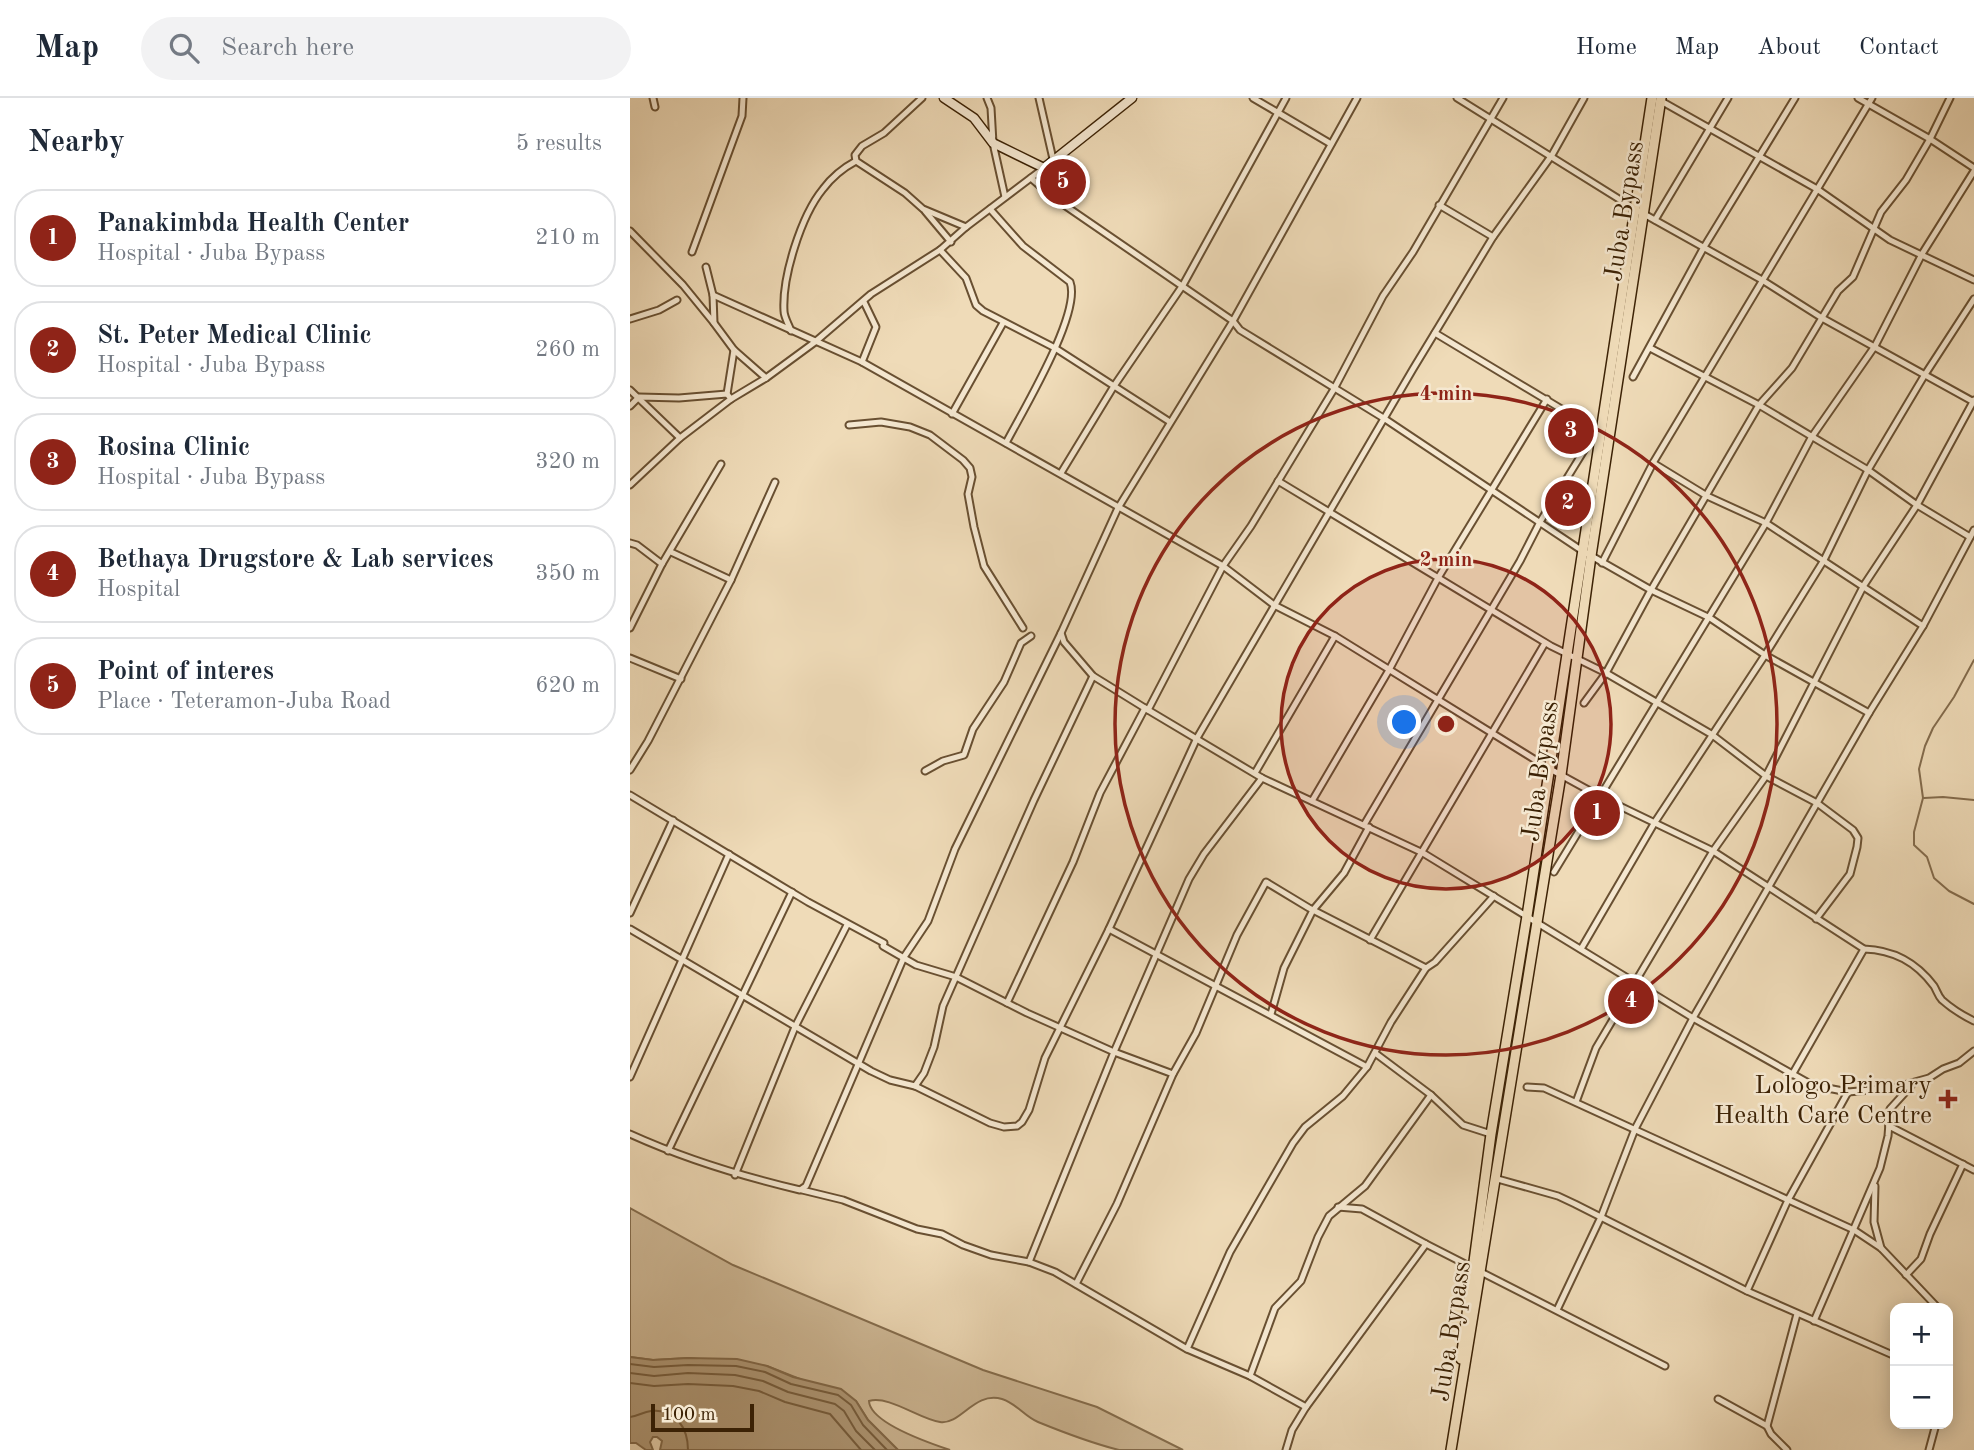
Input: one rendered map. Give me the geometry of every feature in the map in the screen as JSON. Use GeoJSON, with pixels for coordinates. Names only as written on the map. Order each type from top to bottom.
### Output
{"type":"FeatureCollection","features":[{"type":"Feature","properties":{"kind":"main road","name":"Juba Bypass"},"geometry":{"type":"LineString","coordinates":[[1476,1270],[1496,1179],[1561,775],[1657,99]]}},
{"type":"Feature","properties":{"kind":"main road","name":"Juba Bypass"},"geometry":{"type":"LineString","coordinates":[[1451,1450],[1476,1270],[1490,1134],[1550,769],[1598,431],[1640,211]]}},
{"type":"Feature","properties":{"kind":"street"},"geometry":{"type":"LineString","coordinates":[[653,98],[655,107]]}},
{"type":"Feature","properties":{"kind":"street"},"geometry":{"type":"LineString","coordinates":[[692,252],[742,116],[743,98]]}},
{"type":"Feature","properties":{"kind":"street"},"geometry":{"type":"LineString","coordinates":[[922,98],[884,133],[862,146],[855,155],[856,161],[905,193],[923,209],[951,242]]}},
{"type":"Feature","properties":{"kind":"street"},"geometry":{"type":"LineString","coordinates":[[944,98],[974,118],[993,143],[1044,168]]}},
{"type":"Feature","properties":{"kind":"street"},"geometry":{"type":"LineString","coordinates":[[987,98],[991,108],[993,143],[1005,197]]}},
{"type":"Feature","properties":{"kind":"street"},"geometry":{"type":"LineString","coordinates":[[1038,98],[1053,159]]}},
{"type":"Feature","properties":{"kind":"street"},"geometry":{"type":"LineString","coordinates":[[630,485],[729,397],[766,378],[815,342],[871,294],[951,242],[966,227],[1132,98]]}},
{"type":"Feature","properties":{"kind":"street"},"geometry":{"type":"LineString","coordinates":[[1254,98],[1331,144]]}},
{"type":"Feature","properties":{"kind":"street"},"geometry":{"type":"LineString","coordinates":[[1061,473],[1114,386],[1183,285],[1286,98]]}},
{"type":"Feature","properties":{"kind":"street"},"geometry":{"type":"LineString","coordinates":[[802,1190],[811,1178],[904,957],[928,921],[955,849],[1061,633],[1118,508],[1233,321],[1357,98]]}},
{"type":"Feature","properties":{"kind":"street"},"geometry":{"type":"LineString","coordinates":[[1457,98],[1640,211],[1762,280],[1822,318],[1974,401],[1917,505],[1864,585],[1766,776],[1713,851],[1597,1048],[1576,1102]]}},
{"type":"Feature","properties":{"kind":"street"},"geometry":{"type":"LineString","coordinates":[[1007,1003],[1073,862],[1100,793],[1223,566],[1334,389],[1383,296],[1413,252],[1503,98]]}},
{"type":"Feature","properties":{"kind":"street"},"geometry":{"type":"LineString","coordinates":[[630,929],[890,1080],[915,1086],[989,1123],[1004,1127],[1017,1126],[1022,1122],[1029,1110],[1045,1058],[1198,738],[1435,333],[1493,237],[1552,155],[1584,98]]}},
{"type":"Feature","properties":{"kind":"street"},"geometry":{"type":"LineString","coordinates":[[1655,220],[1728,98]]}},
{"type":"Feature","properties":{"kind":"street"},"geometry":{"type":"LineString","coordinates":[[1633,377],[1704,247],[1795,98]]}},
{"type":"Feature","properties":{"kind":"street"},"geometry":{"type":"LineString","coordinates":[[1554,872],[1710,618],[1766,523],[1811,438],[1875,346],[1922,254],[1974,170],[1870,101],[1858,98]]}},
{"type":"Feature","properties":{"kind":"street"},"geometry":{"type":"LineString","coordinates":[[1584,703],[1606,673],[1759,405],[1792,368],[1838,291],[1853,277],[1881,212],[1906,180],[1950,98]]}},
{"type":"Feature","properties":{"kind":"street"},"geometry":{"type":"LineString","coordinates":[[1657,99],[1817,189],[1873,230],[1974,280]]}},
{"type":"Feature","properties":{"kind":"street"},"geometry":{"type":"LineString","coordinates":[[1602,563],[1653,463],[1870,101]]}},
{"type":"Feature","properties":{"kind":"street"},"geometry":{"type":"LineString","coordinates":[[791,331],[784,312],[785,287],[798,239],[821,190],[834,176],[856,161]]}},
{"type":"Feature","properties":{"kind":"street"},"geometry":{"type":"LineString","coordinates":[[1031,178],[1054,198],[1233,321],[1240,330],[1385,419],[1581,550],[1651,590],[1710,618],[1765,655],[1869,713]]}},
{"type":"Feature","properties":{"kind":"street"},"geometry":{"type":"LineString","coordinates":[[1439,205],[1493,237]]}},
{"type":"Feature","properties":{"kind":"street"},"geometry":{"type":"LineString","coordinates":[[923,209],[966,227]]}},
{"type":"Feature","properties":{"kind":"street"},"geometry":{"type":"LineString","coordinates":[[990,209],[1023,246],[1072,286],[1069,311],[1055,348],[1006,443]]}},
{"type":"Feature","properties":{"kind":"street"},"geometry":{"type":"LineString","coordinates":[[630,231],[684,285],[734,350],[766,378]]}},
{"type":"Feature","properties":{"kind":"street"},"geometry":{"type":"LineString","coordinates":[[940,250],[967,278],[976,305],[1003,323],[1055,348],[1170,422]]}},
{"type":"Feature","properties":{"kind":"street"},"geometry":{"type":"LineString","coordinates":[[706,267],[713,295],[714,323]]}},
{"type":"Feature","properties":{"kind":"street"},"geometry":{"type":"LineString","coordinates":[[713,295],[862,362],[1223,566],[1274,605],[1335,636],[1436,701],[1550,769],[1713,851],[1864,949],[1890,952],[1914,963],[1935,988],[1939,997],[1956,1012],[1974,1021]]}},
{"type":"Feature","properties":{"kind":"street"},"geometry":{"type":"LineString","coordinates":[[1581,949],[1655,822],[1824,560],[1868,470],[1974,299]]}},
{"type":"Feature","properties":{"kind":"street"},"geometry":{"type":"LineString","coordinates":[[630,319],[659,310],[677,300]]}},
{"type":"Feature","properties":{"kind":"street"},"geometry":{"type":"LineString","coordinates":[[862,362],[877,327],[864,302]]}},
{"type":"Feature","properties":{"kind":"street"},"geometry":{"type":"LineString","coordinates":[[952,414],[1003,323]]}},
{"type":"Feature","properties":{"kind":"street"},"geometry":{"type":"LineString","coordinates":[[1271,1014],[1284,968],[1313,910],[1344,873],[1436,701],[1491,611],[1540,522],[1598,431],[1435,333]]}},
{"type":"Feature","properties":{"kind":"street"},"geometry":{"type":"LineString","coordinates":[[1650,348],[1759,405],[1868,470],[1917,505],[1970,537]]}},
{"type":"Feature","properties":{"kind":"street"},"geometry":{"type":"LineString","coordinates":[[729,397],[734,350]]}},
{"type":"Feature","properties":{"kind":"street"},"geometry":{"type":"LineString","coordinates":[[630,390],[680,438]]}},
{"type":"Feature","properties":{"kind":"street"},"geometry":{"type":"LineString","coordinates":[[630,406],[639,397],[729,397]]}},
{"type":"Feature","properties":{"kind":"street"},"geometry":{"type":"LineString","coordinates":[[1312,801],[1389,670],[1438,578],[1547,399]]}},
{"type":"Feature","properties":{"kind":"street"},"geometry":{"type":"LineString","coordinates":[[849,425],[881,422],[910,427],[930,435],[970,468],[972,477],[968,494],[984,566],[1023,628]]}},
{"type":"Feature","properties":{"kind":"street"},"geometry":{"type":"LineString","coordinates":[[1653,463],[1707,496],[1766,523],[1923,626]]}},
{"type":"Feature","properties":{"kind":"street"},"geometry":{"type":"LineString","coordinates":[[630,628],[662,564],[721,464]]}},
{"type":"Feature","properties":{"kind":"street"},"geometry":{"type":"LineString","coordinates":[[1278,481],[1545,643],[1606,673],[1711,734],[1766,776],[1817,803],[1853,830],[1858,838],[1850,874],[1816,919]]}},
{"type":"Feature","properties":{"kind":"street"},"geometry":{"type":"LineString","coordinates":[[630,770],[732,580],[775,482]]}},
{"type":"Feature","properties":{"kind":"street"},"geometry":{"type":"LineString","coordinates":[[1557,1310],[1601,1217],[1635,1129],[1693,1018],[1869,713],[1923,626],[1974,530]]}},
{"type":"Feature","properties":{"kind":"street"},"geometry":{"type":"LineString","coordinates":[[630,543],[662,564]]}},
{"type":"Feature","properties":{"kind":"street"},"geometry":{"type":"LineString","coordinates":[[671,552],[732,580]]}},
{"type":"Feature","properties":{"kind":"street"},"geometry":{"type":"LineString","coordinates":[[1061,633],[1064,642],[1093,676],[1146,709],[1262,778],[1423,853],[1693,1018],[1812,1085],[1848,1092],[1913,1084],[1959,1063],[1974,1051]]}},
{"type":"Feature","properties":{"kind":"street"},"geometry":{"type":"LineString","coordinates":[[925,771],[943,761],[964,755],[973,729],[1004,682],[1021,643],[1031,636]]}},
{"type":"Feature","properties":{"kind":"street"},"geometry":{"type":"LineString","coordinates":[[1255,773],[1335,636]]}},
{"type":"Feature","properties":{"kind":"street"},"geometry":{"type":"LineString","coordinates":[[1370,940],[1545,643]]}},
{"type":"Feature","properties":{"kind":"street"},"geometry":{"type":"LineString","coordinates":[[630,659],[681,679]]}},
{"type":"Feature","properties":{"kind":"street"},"geometry":{"type":"LineString","coordinates":[[915,1086],[924,1073],[934,1047],[943,1006],[1034,800],[1093,676]]}},
{"type":"Feature","properties":{"kind":"street"},"geometry":{"type":"LineString","coordinates":[[1029,1262],[1114,1052],[1189,879],[1204,854],[1262,778]]}},
{"type":"Feature","properties":{"kind":"street"},"geometry":{"type":"LineString","coordinates":[[630,795],[847,925],[884,943],[883,946],[916,965],[956,977],[1114,1052],[1173,1074]]}},
{"type":"Feature","properties":{"kind":"street"},"geometry":{"type":"LineString","coordinates":[[630,914],[673,820]]}},
{"type":"Feature","properties":{"kind":"street"},"geometry":{"type":"LineString","coordinates":[[630,1077],[729,854]]}},
{"type":"Feature","properties":{"kind":"street"},"geometry":{"type":"LineString","coordinates":[[1076,1284],[1117,1204],[1173,1074],[1196,1033],[1237,935],[1266,882],[1313,910],[1426,968]]}},
{"type":"Feature","properties":{"kind":"street"},"geometry":{"type":"LineString","coordinates":[[668,1150],[792,892]]}},
{"type":"Feature","properties":{"kind":"street"},"geometry":{"type":"LineString","coordinates":[[1187,1349],[1230,1252],[1288,1151],[1305,1127],[1343,1096],[1367,1067],[1391,1022],[1426,968],[1435,962],[1494,896]]}},
{"type":"Feature","properties":{"kind":"street"},"geometry":{"type":"LineString","coordinates":[[735,1175],[795,1027],[847,925]]}},
{"type":"Feature","properties":{"kind":"street"},"geometry":{"type":"LineString","coordinates":[[1109,929],[1367,1067]]}},
{"type":"Feature","properties":{"kind":"street"},"geometry":{"type":"LineString","coordinates":[[1792,1075],[1864,949]]}},
{"type":"Feature","properties":{"kind":"street"},"geometry":{"type":"LineString","coordinates":[[1375,1053],[1431,1095],[1463,1125],[1490,1134]]}},
{"type":"Feature","properties":{"kind":"street"},"geometry":{"type":"LineString","coordinates":[[1814,1321],[1876,1179],[1886,1150],[1890,1109],[1913,1084]]}},
{"type":"Feature","properties":{"kind":"street"},"geometry":{"type":"LineString","coordinates":[[1527,1087],[1544,1088],[1854,1230],[1881,1248],[1933,1303]]}},
{"type":"Feature","properties":{"kind":"street"},"geometry":{"type":"LineString","coordinates":[[1747,1291],[1788,1200],[1848,1092]]}},
{"type":"Feature","properties":{"kind":"street"},"geometry":{"type":"LineString","coordinates":[[1250,1376],[1275,1308],[1301,1281],[1329,1216],[1365,1186],[1431,1095]]}},
{"type":"Feature","properties":{"kind":"street"},"geometry":{"type":"LineString","coordinates":[[1889,1126],[1974,1170]]}},
{"type":"Feature","properties":{"kind":"street"},"geometry":{"type":"LineString","coordinates":[[630,1134],[735,1175],[868,1209],[917,1229],[942,1234],[991,1255],[1029,1262],[1076,1284],[1187,1349],[1250,1376],[1306,1407]]}},
{"type":"Feature","properties":{"kind":"street"},"geometry":{"type":"LineString","coordinates":[[1906,1275],[1921,1259],[1963,1164]]}},
{"type":"Feature","properties":{"kind":"street"},"geometry":{"type":"LineString","coordinates":[[1485,1176],[1558,1196],[1747,1291],[1890,1354]]}},
{"type":"Feature","properties":{"kind":"street"},"geometry":{"type":"LineString","coordinates":[[1876,1179],[1874,1222],[1881,1248]]}},
{"type":"Feature","properties":{"kind":"street"},"geometry":{"type":"LineString","coordinates":[[1338,1208],[1362,1209],[1665,1366]]}},
{"type":"Feature","properties":{"kind":"street"},"geometry":{"type":"LineString","coordinates":[[1286,1450],[1292,1430],[1306,1407],[1426,1244]]}},
{"type":"Feature","properties":{"kind":"street"},"geometry":{"type":"LineString","coordinates":[[1767,1426],[1797,1314]]}},
{"type":"Feature","properties":{"kind":"street"},"geometry":{"type":"LineString","coordinates":[[1718,1399],[1767,1426],[1787,1450]]}},
{"type":"Feature","properties":{"kind":"street"},"geometry":{"type":"LineString","coordinates":[[1928,1450],[1934,1429]]}},
{"type":"Feature","properties":{"kind":"shaded area"},"geometry":{"type":"Polygon","coordinates":[[[630,1208],[733,1265],[983,1370],[1097,1407],[1183,1450],[1119,1450],[1038,1422],[1002,1399],[983,1400],[948,1422],[932,1420],[886,1401],[869,1401],[872,1409],[890,1425],[950,1450],[898,1450],[868,1420],[856,1401],[767,1366],[688,1358],[653,1360],[630,1357],[630,1208]]]}},
{"type":"Feature","properties":{"kind":"water"},"geometry":{"type":"Polygon","coordinates":[[[630,1357],[653,1360],[737,1359],[841,1389],[856,1401],[868,1420],[898,1450],[660,1450],[662,1441],[653,1437],[650,1442],[653,1450],[646,1450],[636,1443],[630,1443],[630,1357]]]}},
{"type":"Feature","properties":{"kind":"waterway"},"geometry":{"type":"LineString","coordinates":[[1974,660],[1925,746],[1919,769],[1923,798],[1914,832],[1914,845],[1927,857],[1934,878],[1949,891],[1974,904]]}},
{"type":"Feature","properties":{"kind":"waterway"},"geometry":{"type":"LineString","coordinates":[[1924,798],[1974,800]]}},
{"type":"Feature","properties":{"kind":"place","name":"Point of interes"},"geometry":{"type":"Point","coordinates":[1063,182]}},
{"type":"Feature","properties":{"kind":"place","name":"Rosina Clinic"},"geometry":{"type":"Point","coordinates":[1571,431]}},
{"type":"Feature","properties":{"kind":"place","name":"St. Peter Medical Clinic"},"geometry":{"type":"Point","coordinates":[1568,503]}},
{"type":"Feature","properties":{"kind":"place","name":"Panakimbda Health Center"},"geometry":{"type":"Point","coordinates":[1597,813]}},
{"type":"Feature","properties":{"kind":"place","name":"Bethaya Drugstore & Lab services"},"geometry":{"type":"Point","coordinates":[1631,1001]}},
{"type":"Feature","properties":{"kind":"place","name":"Lologo Primary Health Care Centre"},"geometry":{"type":"Point","coordinates":[1948,1099]}}]}
